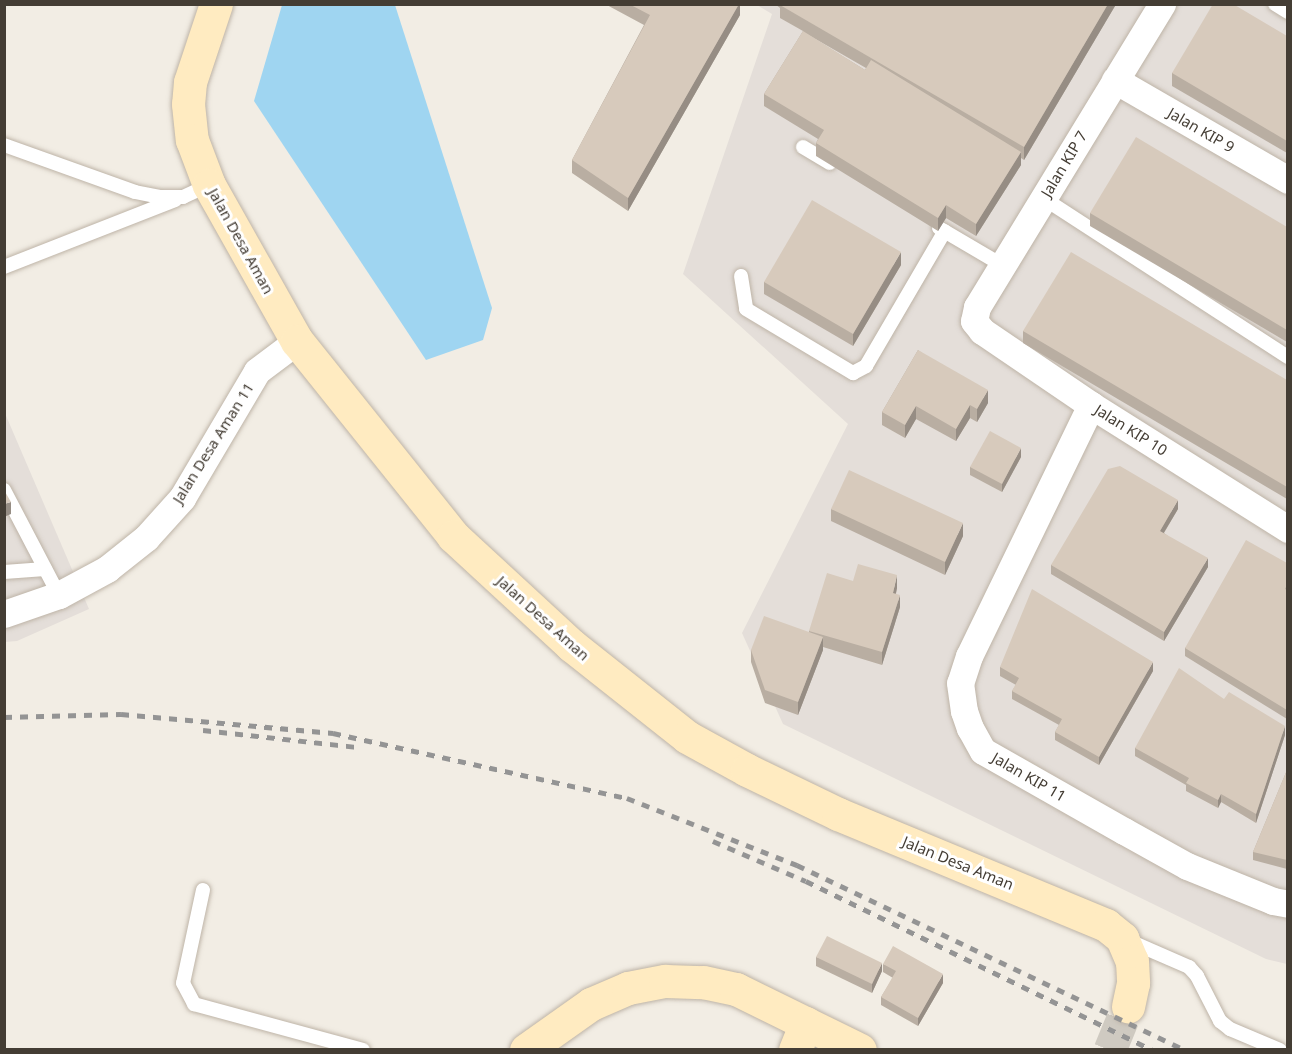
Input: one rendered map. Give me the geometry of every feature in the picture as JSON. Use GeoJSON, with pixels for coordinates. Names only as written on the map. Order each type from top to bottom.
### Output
{"type":"FeatureCollection","features":[{"type":"Feature","properties":{"kind":"street","name":"Jalan Desa Aman"},"geometry":{"type":"LineString","coordinates":[[216,4],[190,82],[188,104],[196,191],[297,341],[453,536],[571,645],[687,737],[747,771],[838,814],[1086,915],[1122,938]]}},
{"type":"Feature","properties":{"kind":"street","name":"Jalan KIP 7"},"geometry":{"type":"LineString","coordinates":[[977,327],[974,314],[976,307],[1162,4]]}},
{"type":"Feature","properties":{"kind":"street","name":"Jalan KIP 9"},"geometry":{"type":"LineString","coordinates":[[1116,80],[1287,180]]}},
{"type":"Feature","properties":{"kind":"street","name":"Jalan KIP 10"},"geometry":{"type":"LineString","coordinates":[[977,327],[1091,405],[1287,529]]}},
{"type":"Feature","properties":{"kind":"street","name":"Jalan Desa Aman 11"},"geometry":{"type":"LineString","coordinates":[[4,614],[59,595],[107,569],[146,538],[182,498],[257,371],[297,341]]}},
{"type":"Feature","properties":{"kind":"street","name":"Jalan KIP 11"},"geometry":{"type":"LineString","coordinates":[[1091,405],[969,656],[960,683],[964,711],[970,728],[983,751],[1187,866],[1273,902],[1287,904]]}},
{"type":"Feature","properties":{"kind":"street"},"geometry":{"type":"LineString","coordinates":[[1122,938],[1132,961],[1132,983],[1128,1006]]}},
{"type":"Feature","properties":{"kind":"street"},"geometry":{"type":"LineString","coordinates":[[526,1050],[591,1004],[628,988],[665,981],[703,982],[736,988],[800,1036],[860,1050]]}},
{"type":"Feature","properties":{"kind":"lane"},"geometry":{"type":"LineString","coordinates":[[1275,4],[1287,12]]}},
{"type":"Feature","properties":{"kind":"lane"},"geometry":{"type":"LineString","coordinates":[[4,145],[135,192],[160,197],[196,191]]}},
{"type":"Feature","properties":{"kind":"lane"},"geometry":{"type":"LineString","coordinates":[[804,147],[844,171]]}},
{"type":"Feature","properties":{"kind":"lane"},"geometry":{"type":"LineString","coordinates":[[4,267],[196,191]]}},
{"type":"Feature","properties":{"kind":"lane"},"geometry":{"type":"LineString","coordinates":[[1043,198],[1287,357]]}},
{"type":"Feature","properties":{"kind":"lane"},"geometry":{"type":"LineString","coordinates":[[925,219],[1002,265]]}},
{"type":"Feature","properties":{"kind":"lane"},"geometry":{"type":"LineString","coordinates":[[741,276],[746,309],[853,373],[866,366],[945,231]]}},
{"type":"Feature","properties":{"kind":"lane"},"geometry":{"type":"LineString","coordinates":[[4,490],[59,595]]}},
{"type":"Feature","properties":{"kind":"lane"},"geometry":{"type":"LineString","coordinates":[[4,572],[45,569]]}},
{"type":"Feature","properties":{"kind":"lane"},"geometry":{"type":"LineString","coordinates":[[202,890],[183,982],[194,1004],[363,1050]]}},
{"type":"Feature","properties":{"kind":"lane"},"geometry":{"type":"LineString","coordinates":[[1122,938],[1189,967],[1197,976],[1220,1021],[1230,1029],[1280,1050]]}},
{"type":"Feature","properties":{"kind":"shaded area"},"geometry":{"type":"Polygon","coordinates":[[[757,5],[1287,5],[1287,964],[1266,959],[783,724],[742,633],[848,424],[683,274],[772,14],[757,5]]]}},
{"type":"Feature","properties":{"kind":"shaded area"},"geometry":{"type":"Polygon","coordinates":[[[4,411],[89,609],[17,641],[5,642],[4,411]]]}},
{"type":"Feature","properties":{"kind":"water"},"geometry":{"type":"Polygon","coordinates":[[[282,5],[395,5],[492,308],[483,340],[426,360],[254,101],[282,5]]]}},
{"type":"Feature","properties":{"kind":"building"},"geometry":{"type":"Polygon","coordinates":[[[629,4],[739,4],[628,198],[572,160],[650,15],[629,4]]]}},
{"type":"Feature","properties":{"kind":"building"},"geometry":{"type":"Polygon","coordinates":[[[781,4],[1108,4],[1024,147],[781,4]]]}},
{"type":"Feature","properties":{"kind":"building"},"geometry":{"type":"Polygon","coordinates":[[[1213,4],[1233,4],[1287,36],[1287,141],[1172,73],[1213,4]]]}},
{"type":"Feature","properties":{"kind":"building"},"geometry":{"type":"Polygon","coordinates":[[[803,31],[865,70],[871,60],[1021,152],[976,224],[946,205],[938,218],[816,143],[824,130],[764,94],[803,31]]]}},
{"type":"Feature","properties":{"kind":"building"},"geometry":{"type":"Polygon","coordinates":[[[1136,137],[1287,227],[1287,330],[1090,213],[1136,137]]]}},
{"type":"Feature","properties":{"kind":"building"},"geometry":{"type":"Polygon","coordinates":[[[812,200],[901,252],[853,334],[764,282],[812,200]]]}},
{"type":"Feature","properties":{"kind":"building"},"geometry":{"type":"Polygon","coordinates":[[[1071,252],[1287,380],[1287,487],[1023,331],[1071,252]]]}},
{"type":"Feature","properties":{"kind":"building"},"geometry":{"type":"Polygon","coordinates":[[[918,350],[988,390],[977,409],[970,405],[956,429],[916,406],[905,425],[882,412],[918,350]]]}},
{"type":"Feature","properties":{"kind":"building"},"geometry":{"type":"Polygon","coordinates":[[[990,431],[1021,448],[1002,484],[970,467],[990,431]]]}},
{"type":"Feature","properties":{"kind":"building"},"geometry":{"type":"Polygon","coordinates":[[[1120,466],[1178,500],[1160,531],[1208,558],[1164,632],[1051,565],[1108,469],[1120,466]]]}},
{"type":"Feature","properties":{"kind":"building"},"geometry":{"type":"Polygon","coordinates":[[[849,470],[963,523],[945,562],[831,509],[849,470]]]}},
{"type":"Feature","properties":{"kind":"building"},"geometry":{"type":"Polygon","coordinates":[[[4,490],[11,502],[4,504],[4,490]]]}},
{"type":"Feature","properties":{"kind":"building"},"geometry":{"type":"Polygon","coordinates":[[[1246,540],[1287,563],[1285,589],[1287,590],[1287,710],[1185,648],[1246,540]]]}},
{"type":"Feature","properties":{"kind":"building"},"geometry":{"type":"Polygon","coordinates":[[[858,564],[897,575],[893,593],[900,595],[882,652],[809,631],[827,573],[853,581],[858,564]]]}},
{"type":"Feature","properties":{"kind":"building"},"geometry":{"type":"Polygon","coordinates":[[[1032,589],[1153,662],[1099,757],[1055,732],[1062,719],[1012,691],[1019,678],[1000,667],[1032,589]]]}},
{"type":"Feature","properties":{"kind":"building"},"geometry":{"type":"Polygon","coordinates":[[[764,616],[823,637],[798,702],[765,690],[751,650],[764,616]]]}},
{"type":"Feature","properties":{"kind":"building"},"geometry":{"type":"Polygon","coordinates":[[[1179,668],[1224,699],[1229,692],[1285,726],[1256,814],[1221,794],[1218,800],[1186,783],[1189,778],[1135,748],[1179,668]]]}},
{"type":"Feature","properties":{"kind":"building"},"geometry":{"type":"Polygon","coordinates":[[[1287,770],[1287,860],[1253,852],[1287,770]]]}},
{"type":"Feature","properties":{"kind":"building"},"geometry":{"type":"Polygon","coordinates":[[[827,936],[882,963],[872,984],[816,957],[827,936]]]}},
{"type":"Feature","properties":{"kind":"building"},"geometry":{"type":"Polygon","coordinates":[[[893,946],[943,974],[918,1018],[881,997],[896,971],[883,964],[893,946]]]}},
{"type":"Feature","properties":{"kind":"tunnel"},"geometry":{"type":"LineString","coordinates":[[1110,1050],[1128,1006]]}},
{"type":"Feature","properties":{"kind":"railway"},"geometry":{"type":"LineString","coordinates":[[4,717],[121,714],[333,733],[627,798],[797,865],[1185,1050]]}},
{"type":"Feature","properties":{"kind":"railway"},"geometry":{"type":"LineString","coordinates":[[203,730],[358,747]]}},
{"type":"Feature","properties":{"kind":"railway"},"geometry":{"type":"LineString","coordinates":[[713,841],[806,881],[1152,1050]]}}]}
